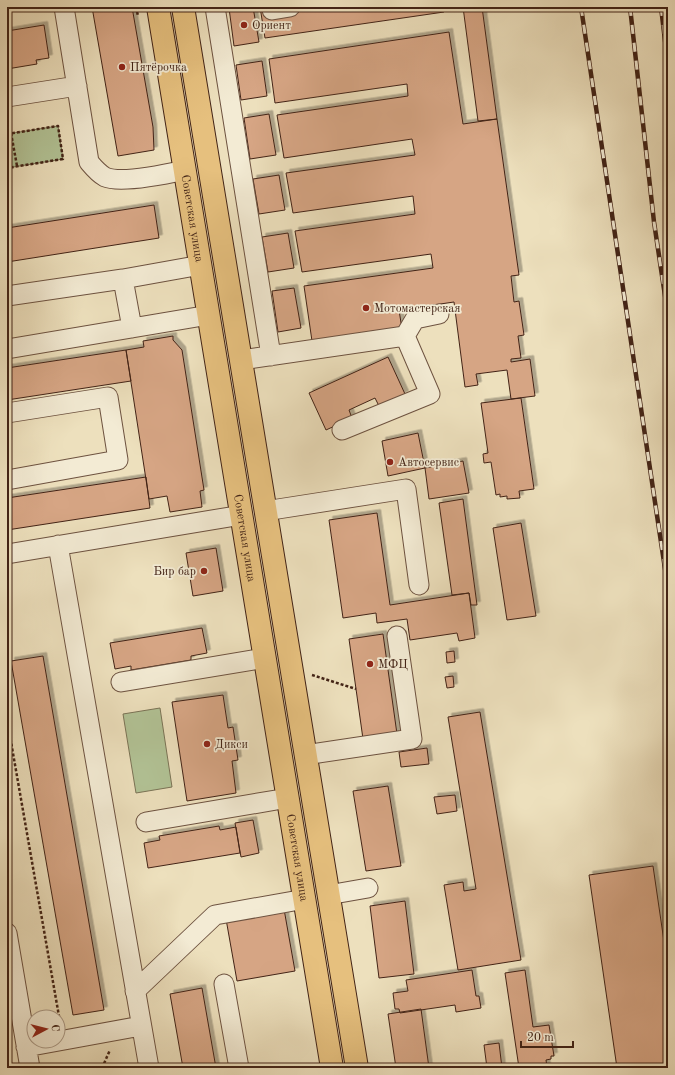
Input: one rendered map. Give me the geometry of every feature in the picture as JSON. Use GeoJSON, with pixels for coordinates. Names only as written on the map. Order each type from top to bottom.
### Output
{"type":"FeatureCollection","features":[{"type":"Feature","properties":{"kind":"main road","name":"Советская улица"},"geometry":{"type":"LineString","coordinates":[[158,7],[332,1068]]}},
{"type":"Feature","properties":{"kind":"main road","name":"Советская улица"},"geometry":{"type":"LineString","coordinates":[[183,7],[357,1068]]}},
{"type":"Feature","properties":{"kind":"lane"},"geometry":{"type":"LineString","coordinates":[[64,7],[89,162],[97,172],[106,177],[117,179],[132,179],[185,170]]}},
{"type":"Feature","properties":{"kind":"lane"},"geometry":{"type":"LineString","coordinates":[[215,7],[271,356]]}},
{"type":"Feature","properties":{"kind":"lane"},"geometry":{"type":"LineString","coordinates":[[7,97],[76,86]]}},
{"type":"Feature","properties":{"kind":"lane"},"geometry":{"type":"LineString","coordinates":[[7,296],[201,265]]}},
{"type":"Feature","properties":{"kind":"lane"},"geometry":{"type":"LineString","coordinates":[[123,278],[132,328]]}},
{"type":"Feature","properties":{"kind":"lane"},"geometry":{"type":"LineString","coordinates":[[241,360],[405,336],[415,320],[439,314]]}},
{"type":"Feature","properties":{"kind":"lane"},"geometry":{"type":"LineString","coordinates":[[7,349],[209,315]]}},
{"type":"Feature","properties":{"kind":"lane"},"geometry":{"type":"LineString","coordinates":[[342,430],[430,394],[405,336]]}},
{"type":"Feature","properties":{"kind":"lane"},"geometry":{"type":"LineString","coordinates":[[7,413],[108,397],[118,460],[7,480]]}},
{"type":"Feature","properties":{"kind":"lane"},"geometry":{"type":"LineString","coordinates":[[266,511],[406,488],[419,585]]}},
{"type":"Feature","properties":{"kind":"lane"},"geometry":{"type":"LineString","coordinates":[[7,554],[242,515]]}},
{"type":"Feature","properties":{"kind":"lane"},"geometry":{"type":"LineString","coordinates":[[58,545],[149,1068]]}},
{"type":"Feature","properties":{"kind":"lane"},"geometry":{"type":"LineString","coordinates":[[305,756],[412,739],[397,636]]}},
{"type":"Feature","properties":{"kind":"lane"},"geometry":{"type":"LineString","coordinates":[[121,682],[265,658]]}},
{"type":"Feature","properties":{"kind":"lane"},"geometry":{"type":"LineString","coordinates":[[146,822],[288,798]]}},
{"type":"Feature","properties":{"kind":"lane"},"geometry":{"type":"LineString","coordinates":[[328,895],[368,888]]}},
{"type":"Feature","properties":{"kind":"lane"},"geometry":{"type":"LineString","coordinates":[[135,991],[215,915],[305,899]]}},
{"type":"Feature","properties":{"kind":"lane"},"geometry":{"type":"LineString","coordinates":[[7,933],[26,1047]]}},
{"type":"Feature","properties":{"kind":"lane"},"geometry":{"type":"LineString","coordinates":[[224,984],[239,1068]]}},
{"type":"Feature","properties":{"kind":"lane"},"geometry":{"type":"LineString","coordinates":[[66,1039],[142,1026]]}},
{"type":"Feature","properties":{"kind":"lane"},"geometry":{"type":"LineString","coordinates":[[26,1049],[30,1068]]}},
{"type":"Feature","properties":{"kind":"path"},"geometry":{"type":"LineString","coordinates":[[7,134],[58,126],[63,159],[7,168]]}},
{"type":"Feature","properties":{"kind":"path"},"geometry":{"type":"LineString","coordinates":[[11,133],[17,166]]}},
{"type":"Feature","properties":{"kind":"path"},"geometry":{"type":"LineString","coordinates":[[7,719],[58,1009]]}},
{"type":"Feature","properties":{"kind":"green space"},"geometry":{"type":"Polygon","coordinates":[[[58,126],[63,159],[7,168],[7,134],[58,126]]]}},
{"type":"Feature","properties":{"kind":"green space"},"geometry":{"type":"Polygon","coordinates":[[[160,708],[172,787],[136,793],[123,714],[160,708]]]}},
{"type":"Feature","properties":{"kind":"building","name":"Пятёрочка"},"geometry":{"type":"Polygon","coordinates":[[[92,7],[132,7],[153,127],[154,150],[118,156],[92,7]]]}},
{"type":"Feature","properties":{"kind":"building"},"geometry":{"type":"Polygon","coordinates":[[[253,7],[259,42],[234,46],[229,8],[253,7]]]}},
{"type":"Feature","properties":{"kind":"building"},"geometry":{"type":"Polygon","coordinates":[[[260,7],[443,7],[444,12],[265,38],[260,7]]]}},
{"type":"Feature","properties":{"kind":"building"},"geometry":{"type":"Polygon","coordinates":[[[463,7],[482,7],[497,119],[478,121],[463,7]]]}},
{"type":"Feature","properties":{"kind":"building"},"geometry":{"type":"Polygon","coordinates":[[[44,25],[49,58],[36,60],[37,64],[7,69],[7,31],[44,25]]]}},
{"type":"Feature","properties":{"kind":"building"},"geometry":{"type":"Polygon","coordinates":[[[449,32],[463,124],[497,119],[519,275],[511,276],[514,302],[519,301],[524,335],[518,336],[521,358],[511,359],[511,362],[530,359],[535,396],[511,399],[507,370],[476,374],[478,385],[465,387],[454,302],[399,310],[402,329],[312,341],[304,286],[433,268],[431,254],[302,272],[295,231],[415,214],[413,196],[293,213],[286,173],[415,155],[412,139],[284,158],[277,115],[408,96],[407,84],[275,103],[269,59],[449,32]]]}},
{"type":"Feature","properties":{"kind":"building"},"geometry":{"type":"Polygon","coordinates":[[[262,61],[267,96],[241,100],[236,65],[262,61]]]}},
{"type":"Feature","properties":{"kind":"building"},"geometry":{"type":"Polygon","coordinates":[[[269,114],[276,155],[250,159],[244,118],[269,114]]]}},
{"type":"Feature","properties":{"kind":"building"},"geometry":{"type":"Polygon","coordinates":[[[279,175],[285,210],[259,214],[253,179],[279,175]]]}},
{"type":"Feature","properties":{"kind":"building"},"geometry":{"type":"Polygon","coordinates":[[[154,205],[159,238],[7,262],[7,228],[154,205]]]}},
{"type":"Feature","properties":{"kind":"building"},"geometry":{"type":"Polygon","coordinates":[[[288,233],[294,268],[268,272],[262,237],[288,233]]]}},
{"type":"Feature","properties":{"kind":"building"},"geometry":{"type":"Polygon","coordinates":[[[294,288],[301,328],[278,332],[272,291],[294,288]]]}},
{"type":"Feature","properties":{"kind":"building"},"geometry":{"type":"Polygon","coordinates":[[[173,336],[173,340],[182,350],[204,490],[200,491],[202,507],[170,512],[167,496],[149,499],[126,350],[144,347],[143,341],[173,336]]]}},
{"type":"Feature","properties":{"kind":"building"},"geometry":{"type":"Polygon","coordinates":[[[126,350],[131,381],[7,400],[7,368],[126,350]]]}},
{"type":"Feature","properties":{"kind":"building"},"geometry":{"type":"Polygon","coordinates":[[[388,357],[405,394],[379,406],[375,398],[349,410],[352,418],[326,430],[309,393],[388,357]]]}},
{"type":"Feature","properties":{"kind":"building"},"geometry":{"type":"Polygon","coordinates":[[[521,398],[534,489],[519,491],[520,498],[507,499],[507,496],[500,497],[500,494],[496,495],[491,462],[484,463],[483,454],[488,453],[481,403],[521,398]]]}},
{"type":"Feature","properties":{"kind":"building"},"geometry":{"type":"Polygon","coordinates":[[[418,433],[425,468],[388,476],[382,441],[418,433]]]}},
{"type":"Feature","properties":{"kind":"building"},"geometry":{"type":"Polygon","coordinates":[[[463,461],[469,493],[429,499],[425,468],[463,461]]]}},
{"type":"Feature","properties":{"kind":"building"},"geometry":{"type":"Polygon","coordinates":[[[146,477],[150,508],[7,530],[7,498],[146,477]]]}},
{"type":"Feature","properties":{"kind":"building"},"geometry":{"type":"Polygon","coordinates":[[[463,499],[477,605],[471,605],[469,593],[452,595],[439,503],[463,499]]]}},
{"type":"Feature","properties":{"kind":"building"},"geometry":{"type":"Polygon","coordinates":[[[377,513],[390,605],[469,593],[475,638],[459,641],[457,633],[410,640],[407,619],[377,623],[376,613],[343,618],[329,520],[377,513]]]}},
{"type":"Feature","properties":{"kind":"building"},"geometry":{"type":"Polygon","coordinates":[[[521,523],[536,616],[507,620],[493,528],[521,523]]]}},
{"type":"Feature","properties":{"kind":"building"},"geometry":{"type":"Polygon","coordinates":[[[216,548],[223,591],[193,596],[186,553],[216,548]]]}},
{"type":"Feature","properties":{"kind":"building"},"geometry":{"type":"Polygon","coordinates":[[[202,628],[207,653],[191,656],[191,660],[131,670],[131,666],[115,669],[110,643],[202,628]]]}},
{"type":"Feature","properties":{"kind":"building","name":"МФЦ"},"geometry":{"type":"Polygon","coordinates":[[[383,634],[397,734],[363,739],[349,639],[383,634]]]}},
{"type":"Feature","properties":{"kind":"building"},"geometry":{"type":"Polygon","coordinates":[[[454,651],[455,662],[447,663],[446,652],[454,651]]]}},
{"type":"Feature","properties":{"kind":"building"},"geometry":{"type":"Polygon","coordinates":[[[43,656],[104,1010],[73,1015],[11,661],[43,656]]]}},
{"type":"Feature","properties":{"kind":"building"},"geometry":{"type":"Polygon","coordinates":[[[453,676],[454,687],[447,688],[445,677],[453,676]]]}},
{"type":"Feature","properties":{"kind":"building","name":"Дикси"},"geometry":{"type":"Polygon","coordinates":[[[223,695],[228,728],[233,727],[238,760],[232,761],[236,793],[187,801],[172,702],[223,695]]]}},
{"type":"Feature","properties":{"kind":"building"},"geometry":{"type":"Polygon","coordinates":[[[480,712],[521,960],[458,970],[444,885],[463,882],[464,891],[476,889],[448,717],[480,712]]]}},
{"type":"Feature","properties":{"kind":"building"},"geometry":{"type":"Polygon","coordinates":[[[427,748],[429,764],[401,767],[399,752],[427,748]]]}},
{"type":"Feature","properties":{"kind":"building"},"geometry":{"type":"Polygon","coordinates":[[[388,786],[401,866],[366,871],[353,791],[388,786]]]}},
{"type":"Feature","properties":{"kind":"building"},"geometry":{"type":"Polygon","coordinates":[[[455,795],[457,811],[437,814],[434,797],[455,795]]]}},
{"type":"Feature","properties":{"kind":"building"},"geometry":{"type":"Polygon","coordinates":[[[253,820],[259,853],[241,857],[235,823],[253,820]]]}},
{"type":"Feature","properties":{"kind":"building"},"geometry":{"type":"Polygon","coordinates":[[[219,826],[220,830],[236,827],[240,853],[148,868],[144,843],[160,840],[159,836],[219,826]]]}},
{"type":"Feature","properties":{"kind":"building"},"geometry":{"type":"Polygon","coordinates":[[[653,866],[668,969],[668,1068],[617,1068],[589,875],[653,866]]]}},
{"type":"Feature","properties":{"kind":"building"},"geometry":{"type":"Polygon","coordinates":[[[405,901],[414,974],[379,978],[370,906],[405,901]]]}},
{"type":"Feature","properties":{"kind":"building"},"geometry":{"type":"Polygon","coordinates":[[[284,909],[295,971],[237,981],[226,919],[284,909]]]}},
{"type":"Feature","properties":{"kind":"building"},"geometry":{"type":"Polygon","coordinates":[[[472,970],[476,996],[479,996],[481,1008],[456,1012],[455,1005],[400,1013],[399,1009],[395,1009],[393,993],[408,991],[406,980],[472,970]]]}},
{"type":"Feature","properties":{"kind":"building"},"geometry":{"type":"Polygon","coordinates":[[[525,970],[533,1027],[549,1025],[554,1056],[551,1056],[551,1059],[546,1060],[547,1067],[519,1068],[505,973],[525,970]]]}},
{"type":"Feature","properties":{"kind":"building"},"geometry":{"type":"Polygon","coordinates":[[[202,988],[216,1068],[183,1068],[170,994],[202,988]]]}},
{"type":"Feature","properties":{"kind":"building"},"geometry":{"type":"Polygon","coordinates":[[[421,1009],[429,1068],[396,1068],[388,1014],[421,1009]]]}},
{"type":"Feature","properties":{"kind":"building"},"geometry":{"type":"Polygon","coordinates":[[[499,1043],[502,1068],[487,1068],[484,1045],[499,1043]]]}},
{"type":"Feature","properties":{"kind":"railway"},"geometry":{"type":"LineString","coordinates":[[581,7],[668,589]]}},
{"type":"Feature","properties":{"kind":"railway"},"geometry":{"type":"LineString","coordinates":[[630,7],[654,222],[668,316]]}},
{"type":"Feature","properties":{"kind":"railway"},"geometry":{"type":"LineString","coordinates":[[661,7],[668,66]]}},
{"type":"Feature","properties":{"kind":"place","name":"Ориент"},"geometry":{"type":"Point","coordinates":[244,25]}},
{"type":"Feature","properties":{"kind":"place","name":"Пятёрочка"},"geometry":{"type":"Point","coordinates":[122,67]}},
{"type":"Feature","properties":{"kind":"place","name":"Мотомастерская"},"geometry":{"type":"Point","coordinates":[366,308]}},
{"type":"Feature","properties":{"kind":"place","name":"Автосервис"},"geometry":{"type":"Point","coordinates":[390,462]}},
{"type":"Feature","properties":{"kind":"place","name":"Бир бар"},"geometry":{"type":"Point","coordinates":[204,571]}},
{"type":"Feature","properties":{"kind":"place","name":"МФЦ"},"geometry":{"type":"Point","coordinates":[370,664]}},
{"type":"Feature","properties":{"kind":"place","name":"Дикси"},"geometry":{"type":"Point","coordinates":[207,744]}}]}
